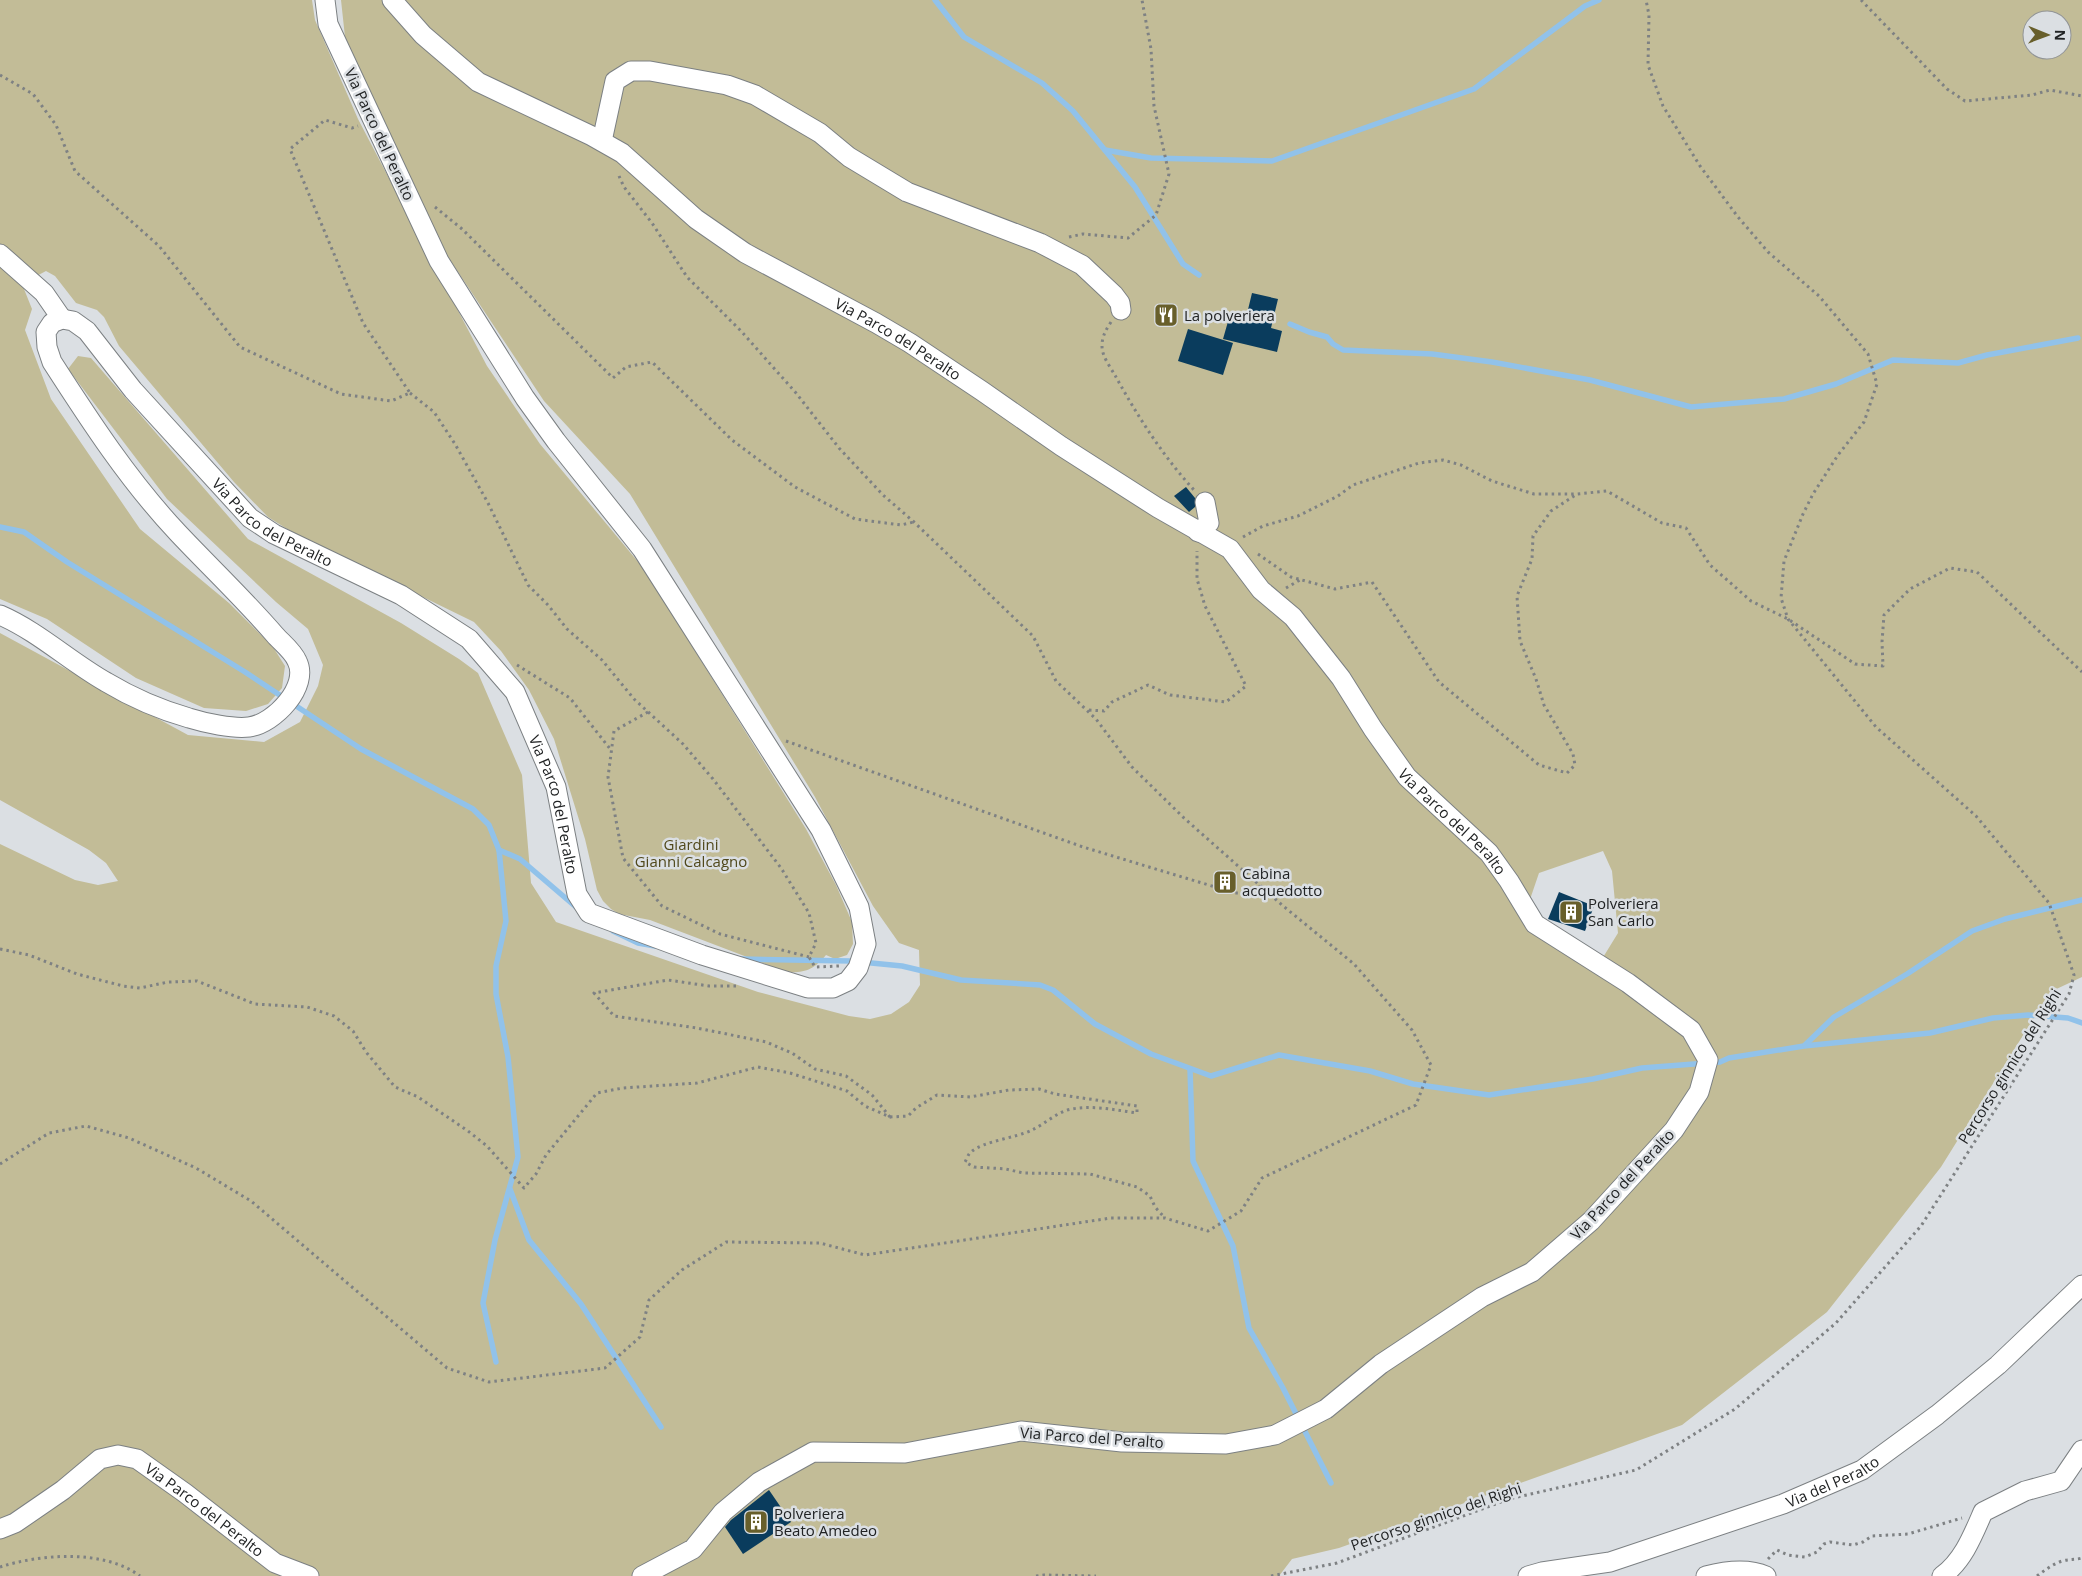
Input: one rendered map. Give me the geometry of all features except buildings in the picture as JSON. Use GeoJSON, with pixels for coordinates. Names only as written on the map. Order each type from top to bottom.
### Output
{"type":"FeatureCollection","features":[{"type":"Feature","properties":{"kind":"street","name":"Via Parco del Peralto"},"geometry":{"type":"LineString","coordinates":[[62,319],[73,321],[87,331],[133,390],[250,518],[274,534],[400,595],[469,639],[515,692],[556,787],[577,894],[589,913],[702,955],[808,988],[833,988],[848,981],[858,968],[866,944],[859,907],[821,830],[642,549],[556,441],[525,398],[440,261],[372,121],[328,24],[325,0]]}},
{"type":"Feature","properties":{"kind":"street","name":"Via Parco del Peralto"},"geometry":{"type":"LineString","coordinates":[[392,0],[423,35],[478,82],[602,141],[622,153],[696,219],[745,253],[910,343],[1060,446],[1198,532],[1230,549],[1262,590],[1293,617],[1341,678],[1406,777],[1489,854],[1509,881],[1536,924],[1628,983],[1690,1030],[1708,1060],[1699,1092],[1674,1130],[1591,1221],[1532,1272],[1482,1297],[1382,1364],[1326,1409],[1275,1435],[1216,1444],[1122,1442],[1021,1431],[905,1453],[813,1452],[759,1482],[723,1512],[693,1549],[642,1576]]}},
{"type":"Feature","properties":{"kind":"street"},"geometry":{"type":"LineString","coordinates":[[602,141],[615,80],[630,72],[650,71],[728,85],[755,95],[820,133],[844,162],[907,192],[1040,243],[1082,265],[1114,295],[1120,303],[1121,310]]}},
{"type":"Feature","properties":{"kind":"street"},"geometry":{"type":"LineString","coordinates":[[0,254],[44,292],[62,319],[52,323],[46,332],[46,347],[52,362],[105,444],[176,531],[265,624],[297,661],[300,674],[296,688],[278,712],[251,727],[237,727],[190,719],[149,703],[106,682],[21,624],[0,615]]}},
{"type":"Feature","properties":{"kind":"street"},"geometry":{"type":"LineString","coordinates":[[1198,532],[1209,523],[1205,502]]}},
{"type":"Feature","properties":{"kind":"street","name":"Via del Peralto"},"geometry":{"type":"LineString","coordinates":[[1528,1576],[1610,1562],[1783,1504],[1862,1470],[1937,1415],[1998,1365],[2082,1285]]}},
{"type":"Feature","properties":{"kind":"street"},"geometry":{"type":"LineString","coordinates":[[1942,1576],[1954,1568],[1972,1537],[1983,1512],[2025,1491],[2061,1481],[2082,1450]]}},
{"type":"Feature","properties":{"kind":"street","name":"Via Parco del Peralto"},"geometry":{"type":"LineString","coordinates":[[0,1528],[15,1523],[63,1490],[100,1458],[118,1455],[137,1459],[275,1564],[308,1576]]}},
{"type":"Feature","properties":{"kind":"street"},"geometry":{"type":"LineString","coordinates":[[1706,1576],[1733,1571],[1758,1573],[1766,1576]]}},
{"type":"Feature","properties":{"kind":"path"},"geometry":{"type":"LineString","coordinates":[[1040,243],[1084,234],[1128,238],[1156,215],[1169,174],[1154,106],[1151,49],[1142,0]]}},
{"type":"Feature","properties":{"kind":"path","name":"Percorso ginnico del Righi"},"geometry":{"type":"LineString","coordinates":[[1272,1576],[1338,1563],[1509,1500],[1636,1470],[1735,1409],[1836,1323],[1921,1226],[2069,994],[2074,975],[2049,903],[1976,816],[1876,727],[1788,619],[1781,598],[1784,561],[1813,494],[1838,455],[1864,422],[1876,384],[1868,354],[1819,296],[1768,252],[1738,218],[1700,166],[1663,106],[1648,65],[1649,15],[1646,0]]}},
{"type":"Feature","properties":{"kind":"path"},"geometry":{"type":"LineString","coordinates":[[1861,0],[1947,89],[1965,101],[2032,95],[2050,90],[2082,96]]}},
{"type":"Feature","properties":{"kind":"path"},"geometry":{"type":"LineString","coordinates":[[0,75],[33,94],[56,125],[75,171],[159,246],[240,347],[341,394],[392,402],[410,393]]}},
{"type":"Feature","properties":{"kind":"path"},"geometry":{"type":"LineString","coordinates":[[372,121],[352,128],[325,120],[290,148],[363,323],[410,393],[434,412],[455,444],[488,503],[528,585],[548,605],[567,629],[602,660],[618,681],[683,744],[713,779],[781,868],[809,913],[816,943],[809,957]]}},
{"type":"Feature","properties":{"kind":"path"},"geometry":{"type":"LineString","coordinates":[[0,1164],[49,1134],[86,1126],[129,1138],[196,1168],[251,1201],[447,1368],[489,1382],[605,1368],[640,1337],[649,1300],[682,1270],[726,1242],[820,1244],[865,1255],[1111,1218],[1165,1218],[1208,1231],[1240,1211],[1262,1178],[1416,1105],[1430,1066],[1412,1030],[1354,964],[1260,886],[1184,818],[1132,767],[1088,710],[1056,681],[1033,636],[884,495],[839,448],[796,393],[741,330],[687,277],[652,223],[624,187],[617,172]]}},
{"type":"Feature","properties":{"kind":"path"},"geometry":{"type":"LineString","coordinates":[[433,206],[462,229],[613,378],[626,367],[652,362],[732,440],[795,488],[856,520],[901,525],[914,522]]}},
{"type":"Feature","properties":{"kind":"path"},"geometry":{"type":"LineString","coordinates":[[1121,310],[1104,332],[1102,347],[1105,358],[1134,410],[1165,455],[1205,502]]}},
{"type":"Feature","properties":{"kind":"path"},"geometry":{"type":"LineString","coordinates":[[1238,540],[1264,526],[1305,512],[1338,496],[1353,485],[1419,463],[1443,460],[1461,465],[1492,481],[1534,494],[1577,494],[1607,491],[1662,523],[1686,528],[1710,565],[1751,601],[1788,619],[1855,664],[1884,666],[1882,642],[1884,615],[1910,589],[1950,568],[1978,572],[2082,672]]}},
{"type":"Feature","properties":{"kind":"path"},"geometry":{"type":"LineString","coordinates":[[1301,580],[1336,588],[1372,582],[1439,682],[1539,765],[1567,773],[1575,765],[1573,754],[1544,705],[1536,679],[1520,641],[1518,596],[1532,559],[1533,536],[1551,512],[1577,494]]}},
{"type":"Feature","properties":{"kind":"path"},"geometry":{"type":"LineString","coordinates":[[1088,710],[1104,710],[1112,702],[1148,685],[1170,695],[1226,702],[1246,686],[1205,606],[1197,579],[1198,532]]}},
{"type":"Feature","properties":{"kind":"path"},"geometry":{"type":"LineString","coordinates":[[520,667],[570,698],[611,751]]}},
{"type":"Feature","properties":{"kind":"path"},"geometry":{"type":"LineString","coordinates":[[648,712],[614,731],[608,777],[623,858],[662,906],[720,934],[809,957],[815,967],[832,965],[858,968]]}},
{"type":"Feature","properties":{"kind":"path"},"geometry":{"type":"LineString","coordinates":[[786,741],[1102,853],[1235,893],[1250,893],[1260,886]]}},
{"type":"Feature","properties":{"kind":"path"},"geometry":{"type":"LineString","coordinates":[[0,949],[29,955],[77,974],[123,986],[140,988],[168,982],[197,981],[255,1004],[307,1007],[334,1016],[353,1031],[366,1052],[396,1087],[418,1097],[468,1131],[487,1146],[524,1188],[536,1174],[546,1155],[597,1093],[623,1088],[697,1083],[758,1067],[790,1073],[847,1091],[865,1106],[890,1116],[908,1116],[916,1108],[937,1096],[970,1097],[1009,1090],[1039,1089],[1055,1094],[1137,1106],[1136,1113],[1103,1108],[1073,1108],[1062,1112],[1031,1131],[1013,1138],[999,1139],[971,1151],[965,1162],[974,1167],[1023,1172],[1090,1174],[1137,1187],[1150,1196],[1155,1207],[1165,1218]]}},
{"type":"Feature","properties":{"kind":"path"},"geometry":{"type":"LineString","coordinates":[[748,987],[709,986],[668,980],[594,992],[614,1016],[766,1042],[792,1053],[814,1069],[846,1076],[872,1095],[890,1116]]}},
{"type":"Feature","properties":{"kind":"path"},"geometry":{"type":"LineString","coordinates":[[1766,1576],[1763,1570],[1769,1558],[1777,1550],[1788,1555],[1805,1558],[1817,1552],[1824,1544],[1830,1542],[1853,1544],[1863,1542],[1872,1536],[1908,1534],[1983,1512]]}},
{"type":"Feature","properties":{"kind":"path"},"geometry":{"type":"LineString","coordinates":[[0,1567],[14,1562],[59,1555],[125,1566],[140,1576]]}},
{"type":"Feature","properties":{"kind":"path"},"geometry":{"type":"LineString","coordinates":[[2037,1576],[2052,1565],[2064,1560],[2074,1561],[2082,1558]]}},
{"type":"Feature","properties":{"kind":"path"},"geometry":{"type":"LineString","coordinates":[[1036,1576],[1044,1574],[1096,1576]]}},
{"type":"Feature","properties":{"kind":"green space","name":"Giardini Gianni Calcagno"},"geometry":{"type":"Polygon","coordinates":[[[0,0],[312,0],[315,20],[358,119],[487,366],[540,444],[644,569],[806,829],[836,885],[852,922],[853,944],[847,955],[835,959],[826,955],[809,970],[786,972],[650,920],[619,914],[611,909],[603,901],[597,890],[585,839],[554,739],[529,690],[501,651],[474,622],[300,537],[268,517],[234,482],[119,346],[104,317],[97,310],[76,303],[55,276],[46,271],[29,280],[24,289],[32,309],[25,330],[51,399],[140,529],[229,603],[273,647],[285,666],[282,688],[268,704],[246,711],[204,708],[136,678],[47,619],[0,599],[0,0]]]}},
{"type":"Feature","properties":{"kind":"green space"},"geometry":{"type":"Polygon","coordinates":[[[341,0],[2082,0],[2082,977],[2050,992],[1941,1167],[1827,1312],[1682,1425],[1339,1548],[1292,1559],[1279,1576],[0,1576],[0,844],[75,880],[98,885],[118,881],[106,863],[89,850],[0,800],[0,633],[188,735],[264,742],[300,722],[318,686],[323,665],[308,629],[276,602],[167,499],[68,369],[78,356],[91,358],[248,539],[401,623],[478,673],[522,775],[531,883],[556,922],[758,992],[849,1016],[870,1019],[891,1014],[909,1002],[920,985],[919,950],[899,943],[873,906],[815,797],[630,494],[544,401],[446,254],[345,37],[341,0]],[[1603,851],[1539,873],[1523,920],[1594,972],[1618,933],[1612,871],[1603,851]]]}},
{"type":"Feature","properties":{"kind":"waterway"},"geometry":{"type":"LineString","coordinates":[[935,0],[964,37],[1042,83],[1073,111],[1135,187],[1183,264],[1199,275]]}},
{"type":"Feature","properties":{"kind":"waterway"},"geometry":{"type":"LineString","coordinates":[[1105,150],[1151,158],[1272,161],[1474,89],[1585,6],[1599,0]]}},
{"type":"Feature","properties":{"kind":"waterway"},"geometry":{"type":"LineString","coordinates":[[1290,324],[1327,337],[1333,344],[1343,350],[1432,354],[1492,362],[1590,380],[1691,407],[1784,399],[1836,384],[1893,360],[1958,363],[1987,355],[2078,338]]}},
{"type":"Feature","properties":{"kind":"waterway"},"geometry":{"type":"LineString","coordinates":[[0,527],[24,532],[67,562],[245,672],[361,749],[473,809],[489,825],[499,850],[506,921],[496,966],[496,994],[508,1057],[518,1157],[495,1240],[483,1303],[496,1362]]}},
{"type":"Feature","properties":{"kind":"waterway"},"geometry":{"type":"LineString","coordinates":[[499,850],[520,859],[576,907]]}},
{"type":"Feature","properties":{"kind":"waterway"},"geometry":{"type":"LineString","coordinates":[[1805,1045],[1834,1017],[1907,974],[1972,931],[2005,919],[2082,900]]}},
{"type":"Feature","properties":{"kind":"waterway"},"geometry":{"type":"LineString","coordinates":[[613,931],[638,943],[655,946]]}},
{"type":"Feature","properties":{"kind":"waterway"},"geometry":{"type":"LineString","coordinates":[[741,959],[851,961],[902,966],[961,980],[1040,985],[1053,990],[1095,1024],[1151,1054],[1211,1076],[1279,1055],[1370,1071],[1413,1084],[1489,1095],[1593,1079],[1642,1068],[1720,1062],[1729,1058],[1804,1046],[1930,1033],[1993,1018],[2028,1015],[2068,1018],[2082,1023]]}},
{"type":"Feature","properties":{"kind":"waterway"},"geometry":{"type":"LineString","coordinates":[[1190,1069],[1193,1161],[1233,1246],[1249,1328],[1283,1388],[1331,1483]]}},
{"type":"Feature","properties":{"kind":"waterway"},"geometry":{"type":"LineString","coordinates":[[510,1189],[529,1240],[581,1304],[661,1427]]}},
{"type":"Feature","properties":{"kind":"place","name":"La polveriera"},"geometry":{"type":"Point","coordinates":[1166,315]}},
{"type":"Feature","properties":{"kind":"place","name":"Cabina acquedotto"},"geometry":{"type":"Point","coordinates":[1225,882]}},
{"type":"Feature","properties":{"kind":"place","name":"Polveriera San Carlo"},"geometry":{"type":"Point","coordinates":[1571,912]}},
{"type":"Feature","properties":{"kind":"place","name":"Polveriera Beato Amedeo"},"geometry":{"type":"Point","coordinates":[756,1522]}}]}
